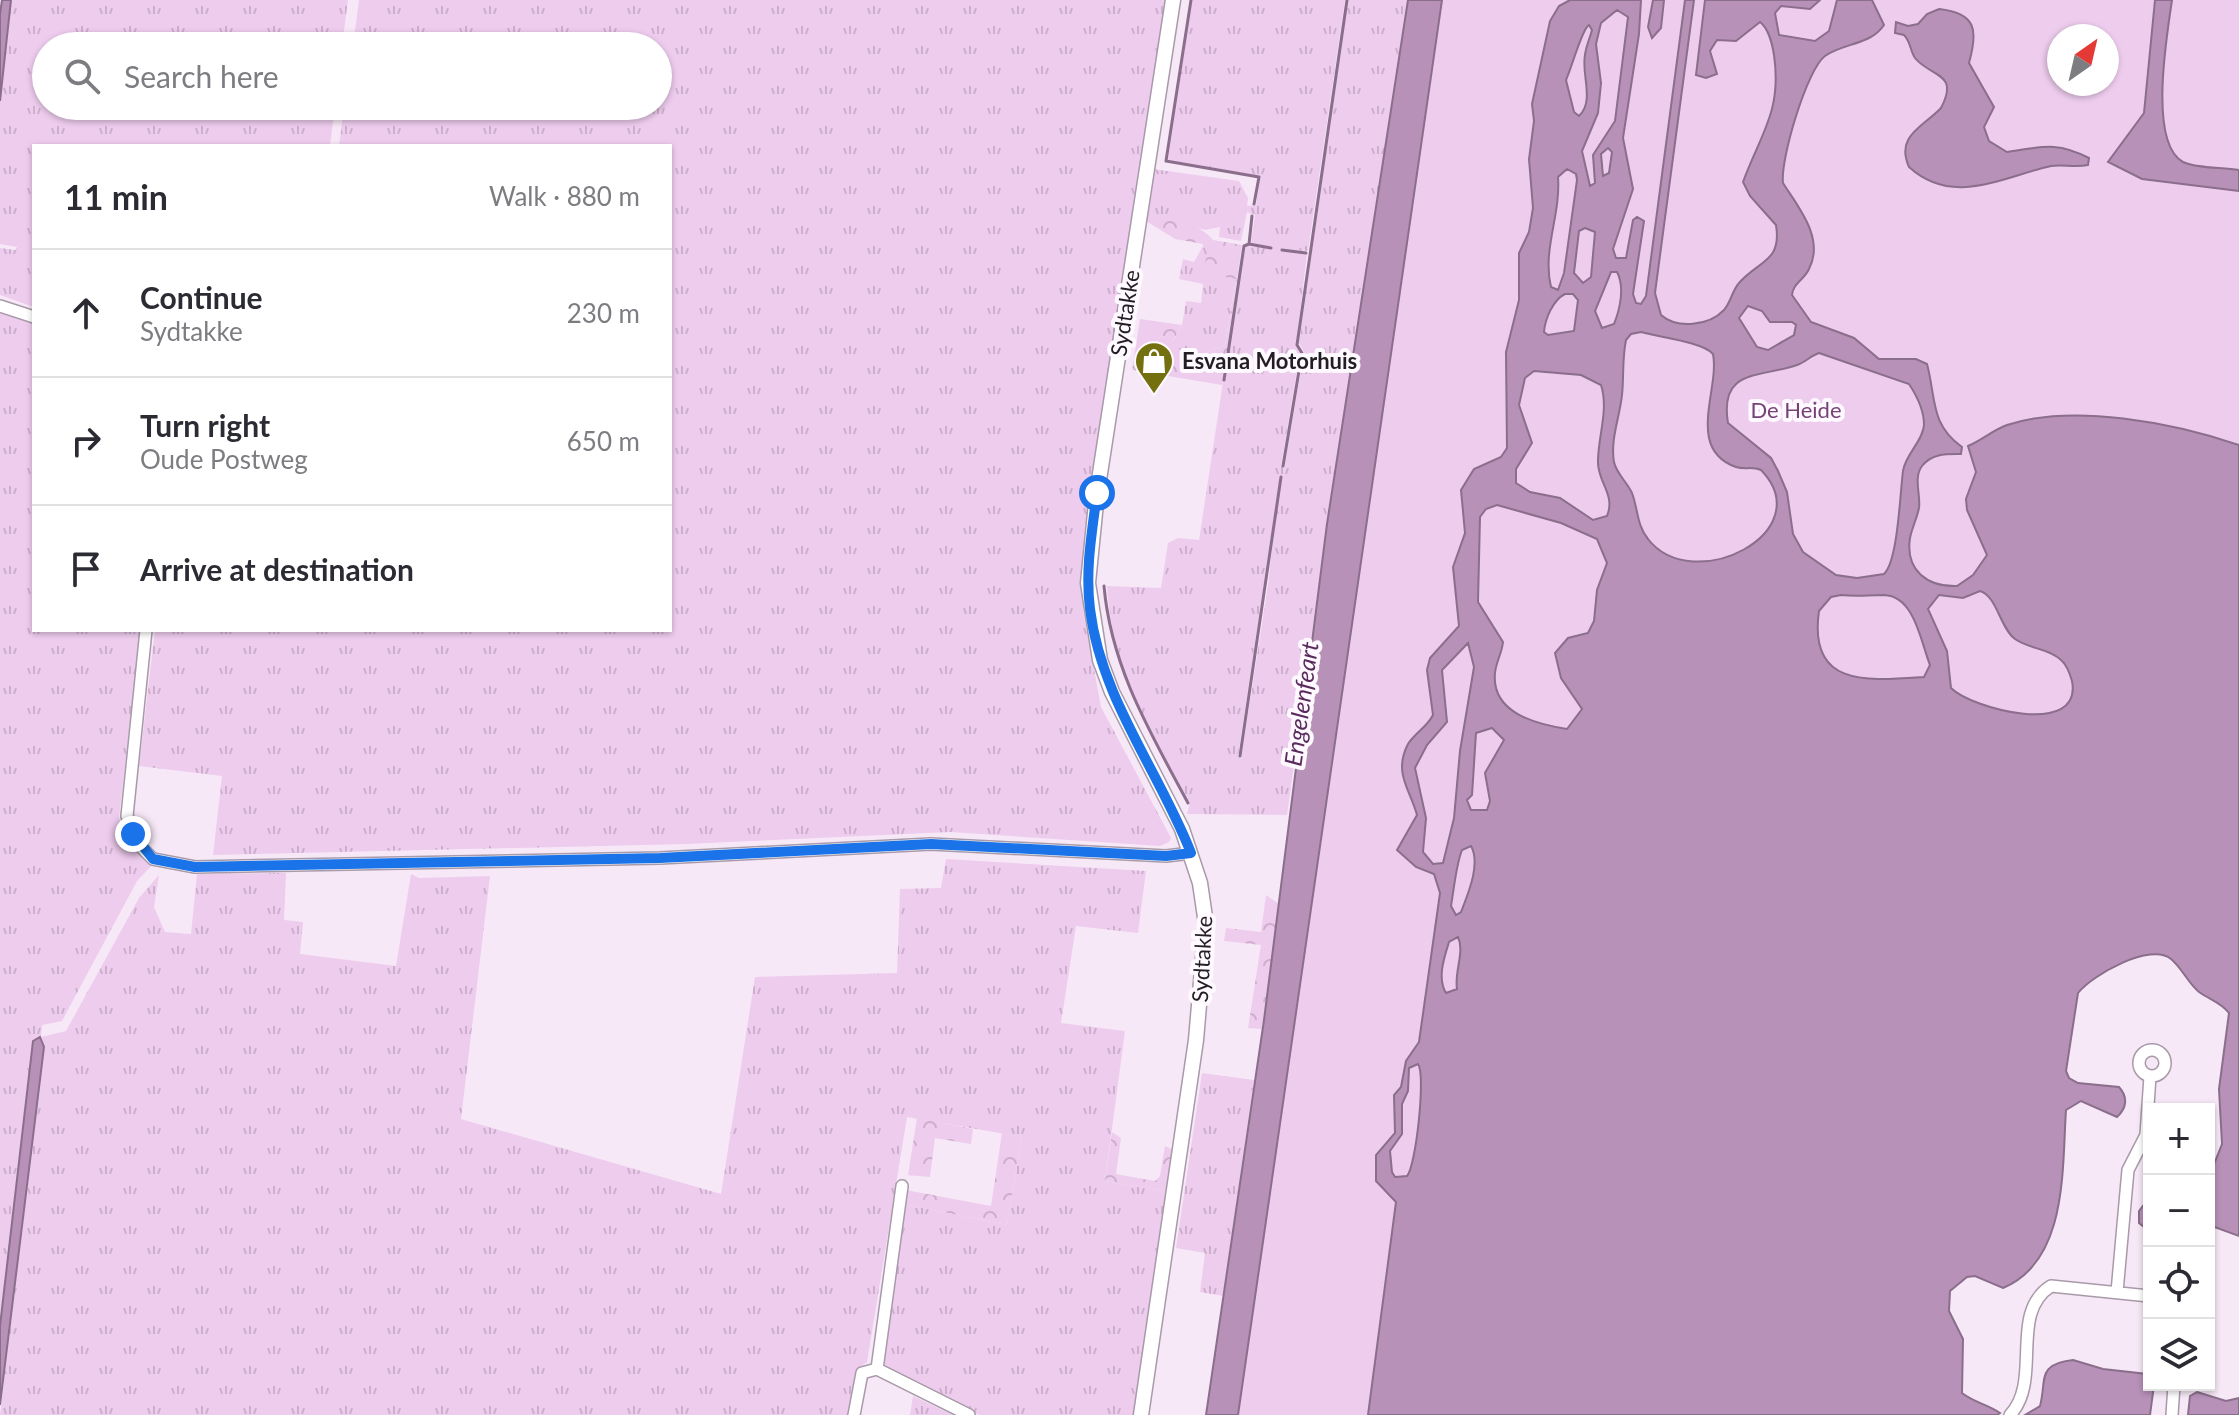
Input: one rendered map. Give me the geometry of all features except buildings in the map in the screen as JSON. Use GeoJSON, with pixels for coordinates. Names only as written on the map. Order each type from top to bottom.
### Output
{"type":"FeatureCollection","features":[{"type":"Feature","properties":{"kind":"street","name":"Sydtakke"},"geometry":{"type":"LineString","coordinates":[[1141,1415],[1205,967],[1205,909],[1191,853],[1175,815],[1112,692],[1092,626],[1088,583],[1097,493],[1173,0]]}},
{"type":"Feature","properties":{"kind":"street"},"geometry":{"type":"LineString","coordinates":[[0,306],[32,316]]}},
{"type":"Feature","properties":{"kind":"street"},"geometry":{"type":"LineString","coordinates":[[146,632],[127,816],[142,848],[164,863],[195,867],[474,862],[931,844],[1166,856],[1191,853]]}},
{"type":"Feature","properties":{"kind":"street"},"geometry":{"type":"LineString","coordinates":[[2117,1292],[2128,1170],[2146,1135],[2150,1076]]}},
{"type":"Feature","properties":{"kind":"street"},"geometry":{"type":"LineString","coordinates":[[877,1369],[902,1186]]}},
{"type":"Feature","properties":{"kind":"street"},"geometry":{"type":"LineString","coordinates":[[2010,1415],[2026,1391],[2031,1309],[2039,1293],[2051,1286],[2143,1295]]}},
{"type":"Feature","properties":{"kind":"street"},"geometry":{"type":"LineString","coordinates":[[854,1415],[858,1379],[866,1369],[877,1369],[969,1415]]}},
{"type":"Feature","properties":{"kind":"street"},"geometry":{"type":"LineString","coordinates":[[2172,1415],[2174,1391]]}},
{"type":"Feature","properties":{"kind":"green space"},"geometry":{"type":"Polygon","coordinates":[[[11,0],[348,0],[344,32],[32,32],[32,120],[333,120],[330,144],[32,144],[32,306],[0,295],[0,248],[16,250],[17,247],[0,244],[0,101],[11,0]]]}},
{"type":"Feature","properties":{"kind":"green space"},"geometry":{"type":"Polygon","coordinates":[[[359,0],[1167,0],[1084,536],[1083,609],[1101,707],[1171,838],[1169,842],[1160,846],[950,832],[686,844],[213,855],[222,776],[139,766],[155,632],[672,632],[672,144],[339,144],[342,120],[672,120],[672,32],[355,32],[359,0]]]}},
{"type":"Feature","properties":{"kind":"green space"},"geometry":{"type":"Polygon","coordinates":[[[1192,0],[1345,0],[1308,251],[1281,250],[1307,254],[1296,346],[1300,353],[1281,466],[1284,468],[1304,352],[1299,343],[1348,0],[1408,0],[1327,524],[1287,815],[1187,814],[1190,803],[1136,699],[1116,644],[1110,615],[1107,586],[1161,588],[1168,543],[1178,538],[1199,540],[1241,264],[1246,246],[1272,247],[1251,243],[1255,215],[1247,212],[1241,241],[1219,237],[1220,227],[1205,230],[1147,213],[1153,169],[1239,181],[1248,198],[1247,206],[1256,205],[1260,176],[1168,160],[1192,0]],[[1280,476],[1238,756],[1241,759],[1268,585],[1280,476]]]}},
{"type":"Feature","properties":{"kind":"green space","name":"De Heide"},"geometry":{"type":"Polygon","coordinates":[[[1440,0],[2239,0],[2239,611],[1658,1415],[1235,1415],[1440,0]]]}},
{"type":"Feature","properties":{"kind":"green space"},"geometry":{"type":"Polygon","coordinates":[[[1147,213],[1191,224],[1213,240],[1242,245],[1222,385],[1132,370],[1140,319],[1182,325],[1172,342],[1162,336],[1153,345],[1157,362],[1181,362],[1225,345],[1236,279],[1203,273],[1207,253],[1203,244],[1175,239],[1146,221],[1147,213]]]}},
{"type":"Feature","properties":{"kind":"green space"},"geometry":{"type":"Polygon","coordinates":[[[1204,244],[1236,278],[1225,345],[1181,362],[1157,361],[1153,345],[1162,336],[1173,341],[1182,325],[1186,301],[1201,303],[1203,284],[1179,279],[1183,259],[1194,262],[1204,244]]]}},
{"type":"Feature","properties":{"kind":"green space"},"geometry":{"type":"Polygon","coordinates":[[[0,305],[32,317],[32,632],[141,632],[119,817],[123,834],[153,864],[137,881],[62,1021],[42,1025],[41,1037],[66,1031],[139,898],[159,875],[154,907],[165,932],[191,934],[197,874],[286,873],[284,920],[303,922],[300,954],[396,966],[411,874],[419,878],[490,876],[461,1119],[721,1194],[755,977],[897,973],[900,889],[941,888],[946,859],[1146,871],[1138,933],[1076,926],[1061,1023],[1125,1031],[1105,1181],[1169,1192],[1134,1415],[979,1415],[883,1366],[881,1354],[904,1204],[1007,1225],[1022,1137],[907,1117],[867,1362],[857,1369],[851,1415],[0,1415],[44,1047],[40,1038],[33,1041],[0,1326],[0,305]]]}},
{"type":"Feature","properties":{"kind":"green space"},"geometry":{"type":"Polygon","coordinates":[[[1266,895],[1279,904],[1262,1029],[1248,1028],[1261,945],[1224,941],[1226,928],[1261,932],[1266,895]]]}},
{"type":"Feature","properties":{"kind":"green space"},"geometry":{"type":"Polygon","coordinates":[[[1202,1073],[1254,1080],[1223,1296],[1200,1292],[1205,1253],[1176,1248],[1202,1073]]]}},
{"type":"Feature","properties":{"kind":"green space"},"geometry":{"type":"Polygon","coordinates":[[[917,1118],[973,1129],[971,1144],[935,1138],[930,1177],[908,1175],[917,1118]]]}},
{"type":"Feature","properties":{"kind":"green space"},"geometry":{"type":"Polygon","coordinates":[[[1112,1132],[1121,1138],[1116,1174],[1155,1181],[1160,1176],[1165,1146],[1175,1151],[1169,1192],[1105,1181],[1112,1132]]]}},
{"type":"Feature","properties":{"kind":"green space"},"geometry":{"type":"Polygon","coordinates":[[[1002,1133],[1022,1137],[1007,1225],[904,1204],[906,1190],[991,1206],[1002,1133]]]}},
{"type":"Feature","properties":{"kind":"green space"},"geometry":{"type":"Polygon","coordinates":[[[913,1396],[953,1415],[910,1415],[913,1396]]]}},
{"type":"Feature","properties":{"kind":"shaded area"},"geometry":{"type":"Polygon","coordinates":[[[2,0],[11,0],[0,101],[0,14],[2,0]]]}},
{"type":"Feature","properties":{"kind":"shaded area","name":"Engelenfeart"},"geometry":{"type":"Polygon","coordinates":[[[1408,0],[1442,0],[1238,1415],[1206,1415],[1264,1020],[1327,524],[1408,0]]]}},
{"type":"Feature","properties":{"kind":"shaded area"},"geometry":{"type":"Polygon","coordinates":[[[1570,0],[1641,0],[1639,34],[1623,138],[1633,189],[1613,249],[1616,258],[1626,258],[1633,220],[1637,217],[1644,221],[1633,294],[1636,303],[1641,304],[1646,296],[1685,0],[1694,0],[1655,293],[1661,315],[1675,322],[1693,324],[1710,320],[1724,310],[1739,283],[1772,254],[1777,237],[1776,225],[1750,196],[1743,182],[1768,121],[1775,92],[1771,41],[1760,22],[1736,41],[1717,40],[1710,51],[1717,74],[1706,78],[1696,75],[1705,0],[1820,0],[1810,9],[1781,6],[1775,13],[1779,35],[1815,41],[1829,31],[1837,0],[1872,0],[1884,25],[1872,36],[1832,52],[1818,64],[1790,136],[1783,183],[1808,223],[1814,246],[1809,269],[1794,287],[1792,295],[1811,322],[1854,338],[1879,359],[1916,359],[1927,364],[1939,420],[1962,447],[1961,454],[1930,459],[1919,471],[1919,508],[1909,550],[1915,568],[1928,580],[1957,586],[1973,575],[1987,555],[1967,510],[1966,499],[1976,472],[1968,446],[2002,427],[2062,416],[2123,418],[2239,445],[2239,1236],[2215,1227],[2215,1162],[2222,1144],[2219,1089],[2229,1013],[2195,988],[2171,959],[2150,955],[2122,963],[2078,993],[2066,1071],[2069,1078],[2078,1083],[2119,1087],[2125,1099],[2123,1110],[2117,1117],[2081,1101],[2066,1110],[2057,1211],[2040,1257],[2024,1275],[2003,1288],[1975,1276],[1967,1277],[1950,1291],[1949,1311],[1963,1339],[1962,1393],[2000,1413],[1997,1415],[1368,1415],[1396,1202],[1376,1181],[1376,1155],[1395,1133],[1394,1095],[1401,1087],[1406,1061],[1419,1042],[1440,893],[1434,874],[1416,867],[1397,850],[1417,815],[1404,781],[1402,764],[1408,744],[1433,715],[1427,670],[1430,658],[1459,626],[1453,567],[1465,533],[1461,490],[1474,469],[1501,457],[1507,448],[1506,352],[1519,300],[1519,253],[1529,232],[1533,208],[1529,159],[1534,121],[1532,104],[1550,21],[1559,6],[1570,0]],[[1617,10],[1601,23],[1596,44],[1601,83],[1598,113],[1582,151],[1590,186],[1595,183],[1593,155],[1615,121],[1628,17],[1617,10]],[[1589,25],[1566,80],[1574,112],[1579,116],[1586,103],[1584,62],[1592,30],[1589,25]],[[1608,148],[1601,154],[1603,176],[1609,173],[1612,152],[1608,148]],[[1567,169],[1558,177],[1549,273],[1551,287],[1558,290],[1564,273],[1576,174],[1567,169]],[[1585,228],[1579,231],[1574,273],[1583,283],[1591,277],[1595,232],[1585,228]],[[1611,272],[1595,311],[1602,328],[1614,324],[1621,298],[1621,284],[1617,272],[1611,272]],[[1573,294],[1561,297],[1548,316],[1544,332],[1548,335],[1574,331],[1578,300],[1573,294]],[[1748,306],[1739,318],[1757,347],[1768,350],[1794,335],[1796,325],[1792,322],[1770,322],[1762,311],[1748,306]],[[1641,332],[1631,334],[1626,340],[1613,454],[1617,470],[1632,493],[1644,534],[1668,555],[1693,561],[1719,559],[1744,550],[1763,534],[1775,515],[1775,493],[1761,470],[1736,467],[1721,458],[1712,447],[1708,417],[1713,354],[1690,343],[1641,332]],[[1819,353],[1797,365],[1745,378],[1736,384],[1727,405],[1728,423],[1771,458],[1787,492],[1793,534],[1803,552],[1836,575],[1857,578],[1884,574],[1889,567],[1895,541],[1904,465],[1923,431],[1921,409],[1909,384],[1819,353]],[[1534,371],[1525,378],[1519,405],[1532,443],[1516,469],[1516,483],[1530,492],[1560,498],[1593,520],[1607,516],[1608,494],[1598,468],[1604,413],[1601,385],[1581,375],[1534,371]],[[1497,505],[1486,509],[1480,517],[1478,602],[1503,642],[1495,673],[1500,698],[1508,707],[1530,720],[1567,729],[1582,709],[1561,678],[1555,653],[1568,638],[1588,633],[1594,621],[1597,590],[1607,563],[1597,539],[1561,523],[1497,505]],[[1980,591],[1963,598],[1939,595],[1928,609],[1947,651],[1951,688],[1963,696],[1980,704],[2024,714],[2044,714],[2061,709],[2071,699],[2072,681],[2063,662],[2050,653],[2015,639],[1986,594],[1980,591]],[[1831,597],[1819,611],[1818,636],[1823,654],[1832,666],[1846,674],[1882,679],[1924,677],[1930,665],[1910,612],[1895,597],[1831,597]],[[1468,643],[1442,670],[1447,722],[1427,745],[1415,768],[1426,818],[1423,852],[1433,864],[1443,863],[1454,818],[1460,751],[1474,667],[1468,643]],[[1492,728],[1476,733],[1472,795],[1467,800],[1471,810],[1487,810],[1490,801],[1485,773],[1504,740],[1492,728]],[[1471,846],[1462,850],[1451,906],[1456,915],[1461,912],[1475,861],[1471,846]],[[1458,937],[1449,942],[1442,974],[1446,993],[1457,989],[1460,949],[1458,937]],[[1418,1064],[1409,1068],[1408,1091],[1402,1104],[1402,1134],[1390,1151],[1395,1177],[1407,1176],[1414,1156],[1421,1084],[1418,1064]]]}},
{"type":"Feature","properties":{"kind":"shaded area"},"geometry":{"type":"Polygon","coordinates":[[[1653,0],[1664,0],[1661,28],[1652,38],[1648,27],[1653,0]]]}},
{"type":"Feature","properties":{"kind":"shaded area"},"geometry":{"type":"Polygon","coordinates":[[[2155,0],[2172,0],[2162,87],[2166,134],[2172,151],[2189,164],[2239,170],[2239,191],[2142,179],[2108,162],[2144,113],[2155,0]]]}},
{"type":"Feature","properties":{"kind":"shaded area"},"geometry":{"type":"Polygon","coordinates":[[[1939,9],[1961,15],[1972,26],[1969,63],[1994,107],[1984,127],[1989,141],[2007,152],[2040,147],[2067,149],[2089,158],[2088,165],[2051,166],[1996,182],[1960,187],[1926,179],[1909,167],[1906,156],[1908,140],[1941,108],[1947,88],[1941,77],[1915,58],[1904,35],[1895,33],[1896,22],[1908,26],[1918,24],[1927,14],[1939,9]]]}},
{"type":"Feature","properties":{"kind":"shaded area"},"geometry":{"type":"Polygon","coordinates":[[[40,1037],[44,1047],[0,1405],[0,1326],[33,1041],[40,1037]]]}},
{"type":"Feature","properties":{"kind":"shaded area"},"geometry":{"type":"Polygon","coordinates":[[[2143,1206],[2143,1226],[2139,1223],[2139,1211],[2143,1206]]]}},
{"type":"Feature","properties":{"kind":"shaded area"},"geometry":{"type":"Polygon","coordinates":[[[2073,1360],[2103,1369],[2143,1374],[2143,1391],[2153,1391],[2150,1415],[2025,1415],[2040,1406],[2045,1375],[2048,1369],[2073,1360]]]}},
{"type":"Feature","properties":{"kind":"shaded area"},"geometry":{"type":"Polygon","coordinates":[[[2197,1392],[2226,1401],[2239,1398],[2239,1415],[2188,1415],[2190,1396],[2197,1392]]]}},
{"type":"Feature","properties":{"kind":"waterway"},"geometry":{"type":"LineString","coordinates":[[1191,0],[1166,161],[1259,177],[1254,204]]}},
{"type":"Feature","properties":{"kind":"waterway"},"geometry":{"type":"LineString","coordinates":[[1283,466],[1302,353],[1297,345],[1347,0]]}},
{"type":"Feature","properties":{"kind":"waterway"},"geometry":{"type":"LineString","coordinates":[[1224,380],[1244,246],[1249,244],[1252,216]]}},
{"type":"Feature","properties":{"kind":"waterway"},"geometry":{"type":"LineString","coordinates":[[1249,244],[1271,248]]}},
{"type":"Feature","properties":{"kind":"waterway"},"geometry":{"type":"LineString","coordinates":[[1282,250],[1306,253]]}},
{"type":"Feature","properties":{"kind":"waterway"},"geometry":{"type":"LineString","coordinates":[[1240,756],[1281,477]]}},
{"type":"Feature","properties":{"kind":"waterway"},"geometry":{"type":"LineString","coordinates":[[1104,586],[1115,644],[1134,698],[1188,803]]}},
{"type":"Feature","properties":{"kind":"place","name":"Esvana Motorhuis"},"geometry":{"type":"Point","coordinates":[1154,395]}},
{"type":"Feature","properties":{"kind":"route"},"geometry":{"type":"LineString","coordinates":[[133,834],[153,859],[195,867],[660,858],[931,844],[1166,856],[1191,853],[1112,692],[1100,660],[1092,626],[1088,583],[1097,493]]}}]}
